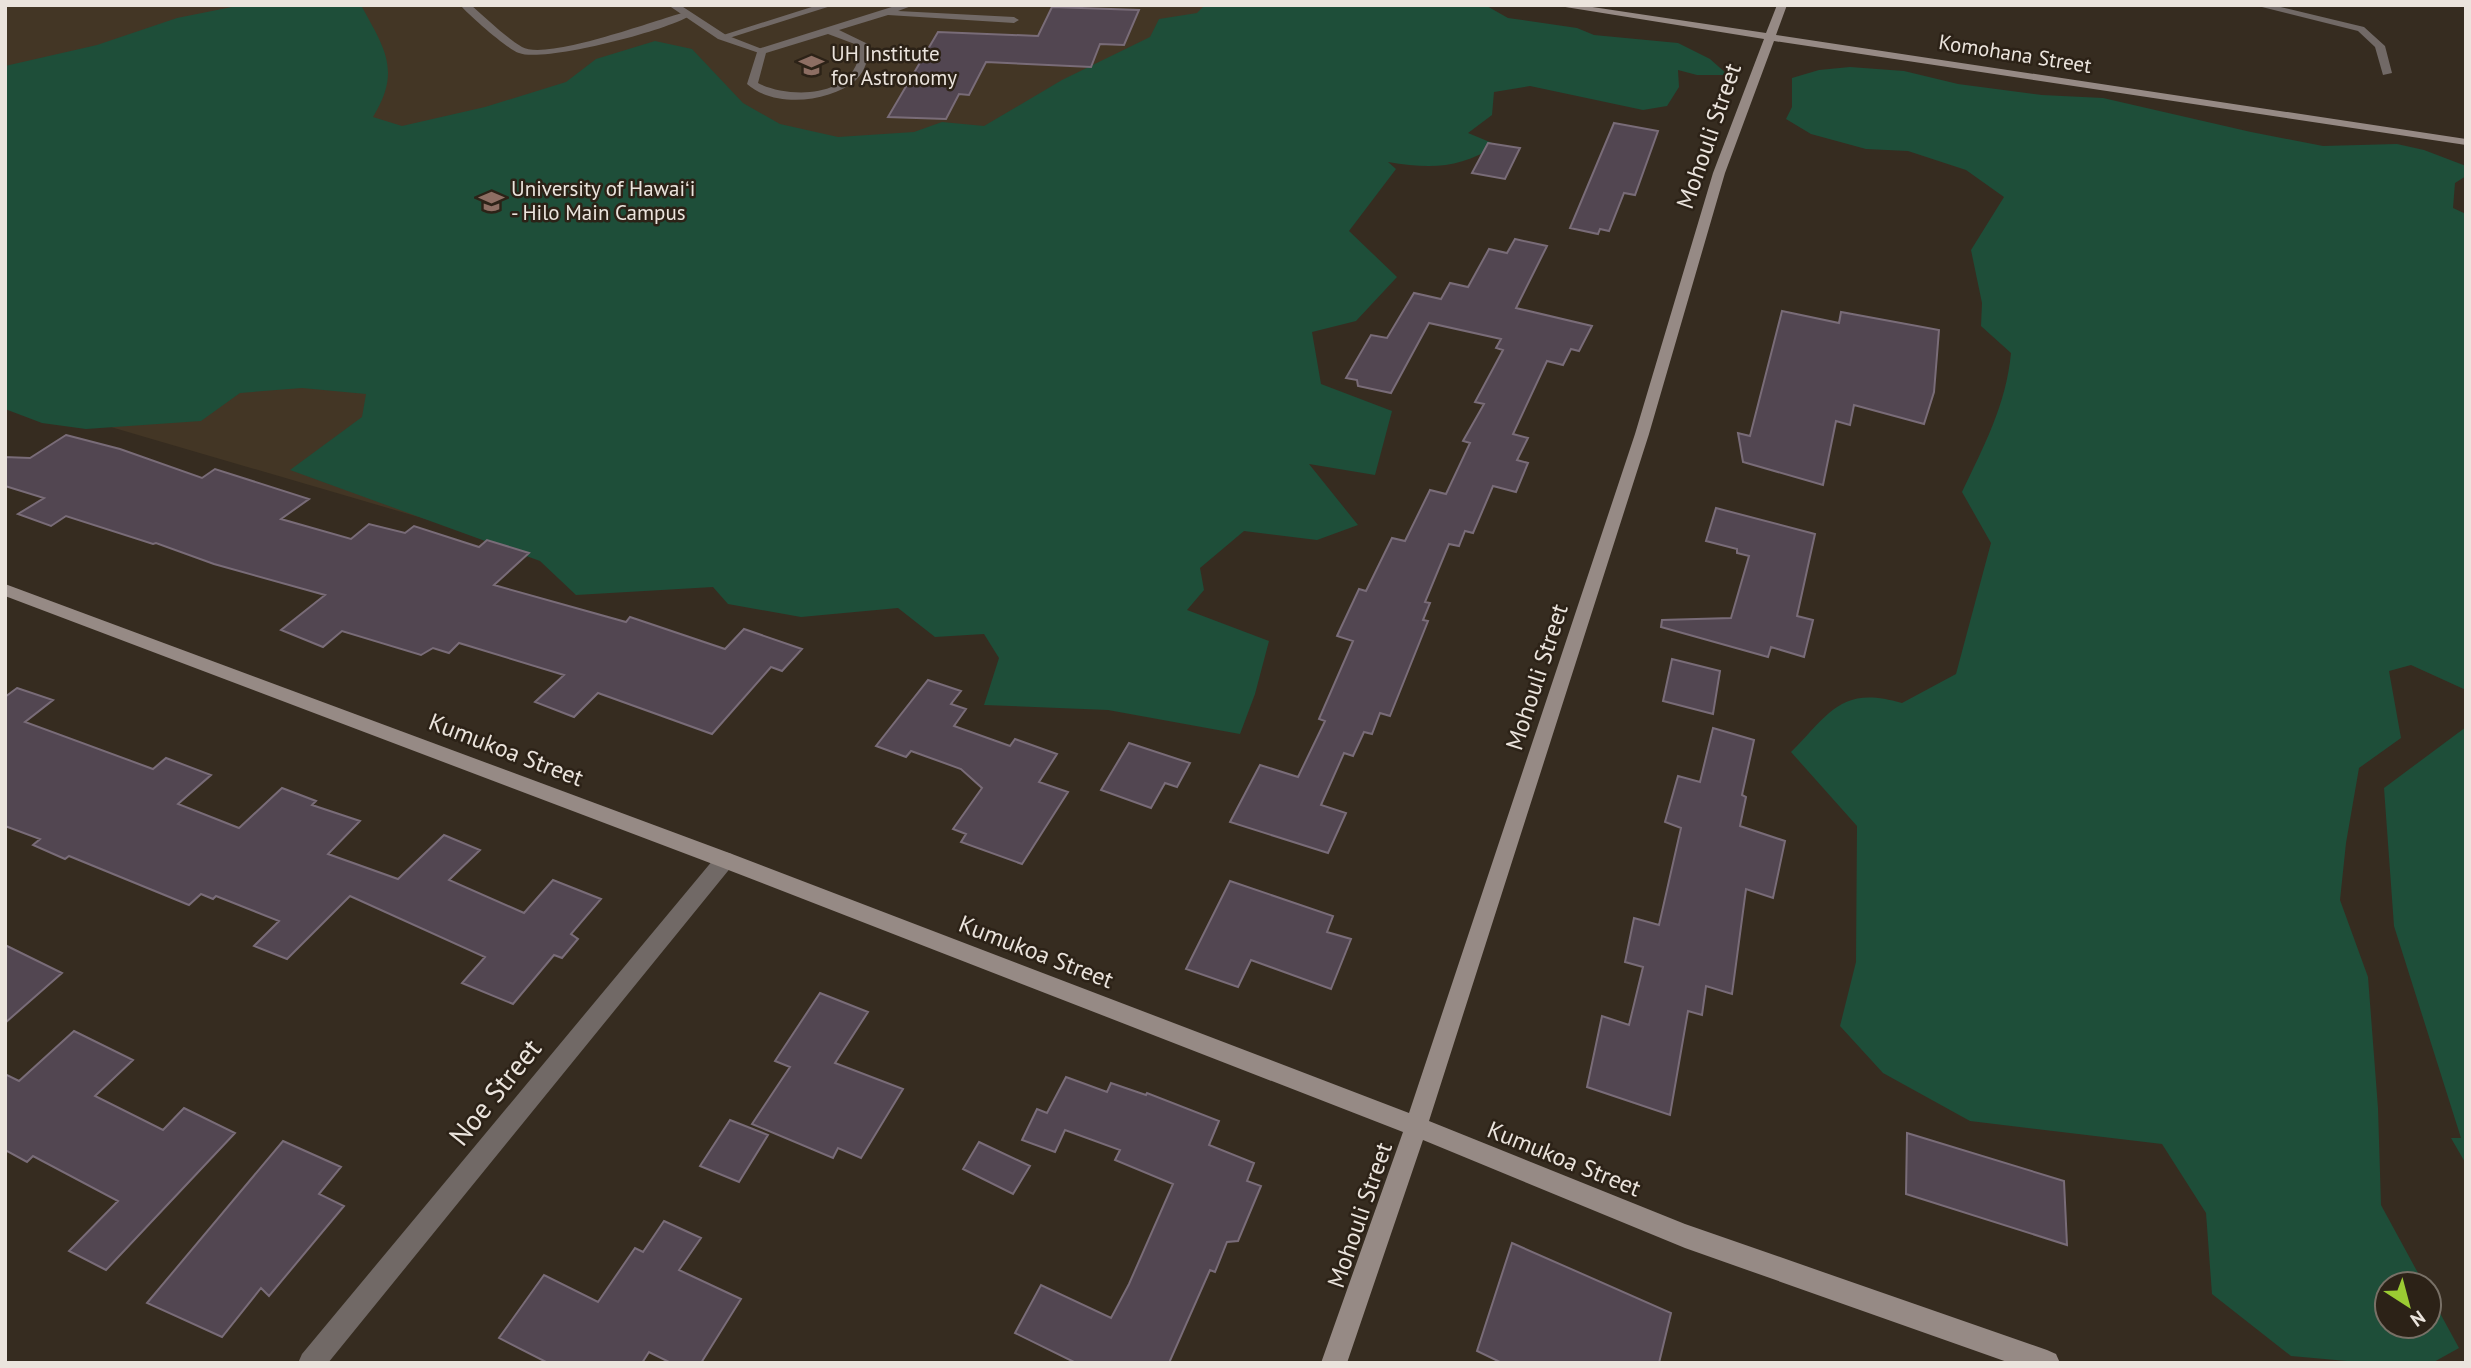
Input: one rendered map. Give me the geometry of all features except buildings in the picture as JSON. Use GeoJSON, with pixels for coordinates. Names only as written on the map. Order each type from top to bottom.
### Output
{"type":"FeatureCollection","features":[{"type":"Feature","properties":{"kind":"street"},"geometry":{"type":"LineString","coordinates":[[465,5],[521,51],[529,53],[556,51],[686,15]]}},
{"type":"Feature","properties":{"kind":"street"},"geometry":{"type":"LineString","coordinates":[[673,5],[722,37],[762,51],[909,5]]}},
{"type":"Feature","properties":{"kind":"street"},"geometry":{"type":"LineString","coordinates":[[722,37],[829,5]]}},
{"type":"Feature","properties":{"kind":"street","name":"Komohana Street"},"geometry":{"type":"LineString","coordinates":[[1558,5],[2466,142]]}},
{"type":"Feature","properties":{"kind":"street","name":"Mohouli Street"},"geometry":{"type":"LineString","coordinates":[[1334,1363],[1417,1126],[1642,434],[1719,173],[1782,5]]}},
{"type":"Feature","properties":{"kind":"street"},"geometry":{"type":"LineString","coordinates":[[2259,5],[2361,29],[2380,46],[2387,73]]}},
{"type":"Feature","properties":{"kind":"street"},"geometry":{"type":"LineString","coordinates":[[881,13],[1014,20]]}},
{"type":"Feature","properties":{"kind":"street"},"geometry":{"type":"LineString","coordinates":[[762,51],[752,83],[760,89],[785,94],[814,95],[835,90],[849,83],[866,56],[865,45],[857,39],[825,30]]}},
{"type":"Feature","properties":{"kind":"street","name":"Kumukoa Street"},"geometry":{"type":"LineString","coordinates":[[5,590],[725,860],[1417,1126],[1685,1236],[2047,1363]]}},
{"type":"Feature","properties":{"kind":"street","name":"Noe Street"},"geometry":{"type":"LineString","coordinates":[[311,1363],[725,860]]}},
{"type":"Feature","properties":{"kind":"shaded area","name":"University of Hawaiʻi - Hilo Main Campus"},"geometry":{"type":"Polygon","coordinates":[[[5,5],[1223,5],[535,551],[5,396],[5,5]]]}},
{"type":"Feature","properties":{"kind":"green space"},"geometry":{"type":"Polygon","coordinates":[[[242,5],[361,5],[383,47],[388,72],[387,86],[373,117],[402,126],[485,107],[566,82],[596,59],[655,41],[692,49],[743,103],[780,124],[838,137],[914,132],[942,122],[984,126],[1062,80],[1150,37],[1159,19],[1197,13],[1205,5],[1485,5],[1508,18],[1577,28],[1594,35],[1678,43],[1710,59],[1728,75],[1697,75],[1678,70],[1679,87],[1667,106],[1643,110],[1530,86],[1494,92],[1492,115],[1468,133],[1497,145],[1457,163],[1418,166],[1388,162],[1396,169],[1349,231],[1397,277],[1356,321],[1312,332],[1321,384],[1392,411],[1375,475],[1309,464],[1358,525],[1317,540],[1244,531],[1200,568],[1204,590],[1187,610],[1269,641],[1255,694],[1240,734],[1108,710],[984,705],[999,658],[984,634],[935,637],[898,608],[801,617],[728,604],[713,587],[576,595],[540,561],[290,470],[362,417],[366,394],[302,388],[240,393],[201,421],[86,429],[42,423],[5,409],[5,66],[97,45],[177,18],[242,5]]]}},
{"type":"Feature","properties":{"kind":"green space"},"geometry":{"type":"Polygon","coordinates":[[[1850,67],[1904,71],[1958,84],[2042,95],[2103,98],[2323,146],[2397,144],[2424,150],[2466,166],[2466,176],[2455,183],[2453,208],[2466,214],[2466,690],[2411,665],[2389,671],[2401,738],[2359,768],[2346,843],[2340,900],[2368,977],[2378,1108],[2381,1205],[2416,1270],[2373,1270],[2373,1340],[2443,1340],[2443,1319],[2459,1348],[2432,1363],[2369,1363],[2291,1356],[2212,1294],[2206,1213],[2162,1144],[1970,1121],[1883,1073],[1840,1026],[1856,962],[1857,826],[1791,752],[1827,715],[1850,700],[1881,698],[1902,703],[1956,674],[1991,543],[1962,492],[1999,408],[2011,353],[1981,326],[1982,303],[1971,250],[2004,197],[1966,170],[1908,151],[1866,149],[1811,134],[1786,119],[1792,107],[1792,78],[1819,70],[1850,67]]]}},
{"type":"Feature","properties":{"kind":"green space"},"geometry":{"type":"Polygon","coordinates":[[[2466,727],[2466,1164],[2451,1138],[2461,1138],[2394,926],[2384,788],[2466,727]]]}},
{"type":"Feature","properties":{"kind":"place","name":"UH Institute for Astronomy"},"geometry":{"type":"Point","coordinates":[811,66]}},
{"type":"Feature","properties":{"kind":"place","name":"University of Hawaiʻi - Hilo Main Campus"},"geometry":{"type":"Point","coordinates":[491,201]}}]}
